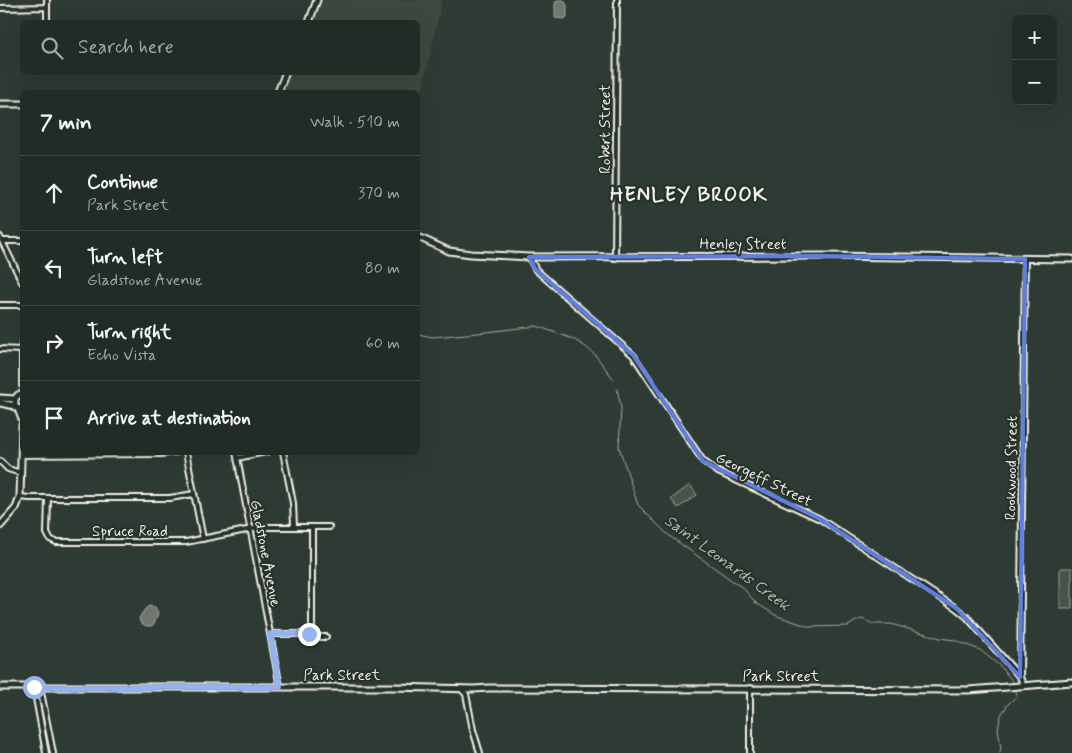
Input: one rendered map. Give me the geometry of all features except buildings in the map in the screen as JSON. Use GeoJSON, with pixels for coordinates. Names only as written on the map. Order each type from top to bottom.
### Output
{"type":"FeatureCollection","features":[{"type":"Feature","properties":{"kind":"street"},"geometry":{"type":"LineString","coordinates":[[47,0],[47,20]]}},
{"type":"Feature","properties":{"kind":"street"},"geometry":{"type":"LineString","coordinates":[[309,20],[317,0]]}},
{"type":"Feature","properties":{"kind":"street","name":"Robert Street"},"geometry":{"type":"LineString","coordinates":[[615,258],[617,0]]}},
{"type":"Feature","properties":{"kind":"street"},"geometry":{"type":"LineString","coordinates":[[0,8],[47,7]]}},
{"type":"Feature","properties":{"kind":"street"},"geometry":{"type":"LineString","coordinates":[[279,90],[285,75]]}},
{"type":"Feature","properties":{"kind":"street"},"geometry":{"type":"LineString","coordinates":[[0,104],[20,104]]}},
{"type":"Feature","properties":{"kind":"street","name":"Henley Street"},"geometry":{"type":"LineString","coordinates":[[420,238],[449,252],[529,257],[822,256],[1072,259]]}},
{"type":"Feature","properties":{"kind":"street"},"geometry":{"type":"LineString","coordinates":[[1,239],[20,241]]}},
{"type":"Feature","properties":{"kind":"street"},"geometry":{"type":"LineString","coordinates":[[1,239],[20,278]]}},
{"type":"Feature","properties":{"kind":"street","name":"Georgeff Street"},"geometry":{"type":"LineString","coordinates":[[529,257],[536,270],[633,355],[703,461],[718,472],[820,519],[956,608],[967,617],[1020,677],[1024,686]]}},
{"type":"Feature","properties":{"kind":"street","name":"Rookwood Street"},"geometry":{"type":"LineString","coordinates":[[1020,677],[1025,259]]}},
{"type":"Feature","properties":{"kind":"street"},"geometry":{"type":"LineString","coordinates":[[0,305],[20,306]]}},
{"type":"Feature","properties":{"kind":"street"},"geometry":{"type":"LineString","coordinates":[[0,349],[20,350]]}},
{"type":"Feature","properties":{"kind":"street"},"geometry":{"type":"LineString","coordinates":[[0,398],[18,396],[18,408],[0,403]]}},
{"type":"Feature","properties":{"kind":"street"},"geometry":{"type":"LineString","coordinates":[[0,526],[16,508],[20,497],[22,455]]}},
{"type":"Feature","properties":{"kind":"street"},"geometry":{"type":"LineString","coordinates":[[187,455],[203,539]]}},
{"type":"Feature","properties":{"kind":"street","name":"Gladstone Avenue"},"geometry":{"type":"LineString","coordinates":[[236,455],[280,687]]}},
{"type":"Feature","properties":{"kind":"street"},"geometry":{"type":"LineString","coordinates":[[284,455],[293,503],[294,526]]}},
{"type":"Feature","properties":{"kind":"street"},"geometry":{"type":"LineString","coordinates":[[0,461],[8,469],[21,473]]}},
{"type":"Feature","properties":{"kind":"street"},"geometry":{"type":"LineString","coordinates":[[20,497],[170,498],[194,494]]}},
{"type":"Feature","properties":{"kind":"street","name":"Spruce Road"},"geometry":{"type":"LineString","coordinates":[[48,498],[47,533],[50,539],[56,542],[186,542],[262,527],[329,527]]}},
{"type":"Feature","properties":{"kind":"street"},"geometry":{"type":"LineString","coordinates":[[311,633],[312,527]]}},
{"type":"Feature","properties":{"kind":"street"},"geometry":{"type":"LineString","coordinates":[[270,634],[311,633],[315,637],[326,637]]}},
{"type":"Feature","properties":{"kind":"street","name":"Park Street"},"geometry":{"type":"LineString","coordinates":[[0,687],[968,690],[1072,682]]}},
{"type":"Feature","properties":{"kind":"street","name":"Park Street"},"geometry":{"type":"LineString","coordinates":[[444,688],[465,686],[489,688]]}},
{"type":"Feature","properties":{"kind":"street"},"geometry":{"type":"LineString","coordinates":[[37,687],[46,753]]}},
{"type":"Feature","properties":{"kind":"street"},"geometry":{"type":"LineString","coordinates":[[37,687],[52,753]]}},
{"type":"Feature","properties":{"kind":"street"},"geometry":{"type":"LineString","coordinates":[[750,688],[750,753]]}},
{"type":"Feature","properties":{"kind":"street"},"geometry":{"type":"LineString","coordinates":[[461,689],[466,694],[473,730],[480,753]]}},
{"type":"Feature","properties":{"kind":"highlighted area"},"geometry":{"type":"Polygon","coordinates":[[[822,256],[1025,259],[1020,677],[956,608],[820,519],[703,461],[633,355],[536,270],[529,257],[822,256]]]}},
{"type":"Feature","properties":{"kind":"shaded area"},"geometry":{"type":"Polygon","coordinates":[[[317,0],[442,0],[420,101],[420,90],[279,90],[286,75],[420,75],[420,20],[310,20],[317,0]]]}},
{"type":"Feature","properties":{"kind":"shaded area"},"geometry":{"type":"Polygon","coordinates":[[[557,0],[564,0],[567,5],[567,17],[565,19],[555,18],[555,3],[557,0]]]}},
{"type":"Feature","properties":{"kind":"shaded area"},"geometry":{"type":"Polygon","coordinates":[[[690,485],[697,495],[678,508],[671,499],[690,485]]]}},
{"type":"Feature","properties":{"kind":"shaded area"},"geometry":{"type":"Polygon","coordinates":[[[1060,568],[1072,568],[1072,609],[1060,609],[1060,568]]]}},
{"type":"Feature","properties":{"kind":"shaded area"},"geometry":{"type":"Polygon","coordinates":[[[149,606],[155,607],[158,612],[152,626],[146,626],[140,622],[139,618],[149,606]]]}},
{"type":"Feature","properties":{"kind":"waterway","name":"Saint Leonards Creek"},"geometry":{"type":"LineString","coordinates":[[420,334],[432,337],[537,326],[573,339],[586,347],[596,356],[615,381]]}},
{"type":"Feature","properties":{"kind":"waterway","name":"Saint Leonards Creek"},"geometry":{"type":"LineString","coordinates":[[617,389],[621,407],[619,447],[638,505],[668,535],[744,589],[756,603],[777,616],[810,627],[848,626],[862,619],[873,624],[891,624],[940,638],[954,640],[980,650],[1000,666],[1014,683]]}},
{"type":"Feature","properties":{"kind":"waterway","name":"Saint Leonards Creek"},"geometry":{"type":"LineString","coordinates":[[999,753],[1001,749],[998,728],[1001,715],[1008,704],[1017,696],[1015,687]]}},
{"type":"Feature","properties":{"kind":"district","name":"HENLEY BROOK"},"geometry":{"type":"Point","coordinates":[689,194]}},
{"type":"Feature","properties":{"kind":"route"},"geometry":{"type":"LineString","coordinates":[[34,687],[280,687],[270,634],[309,634]]}}]}
